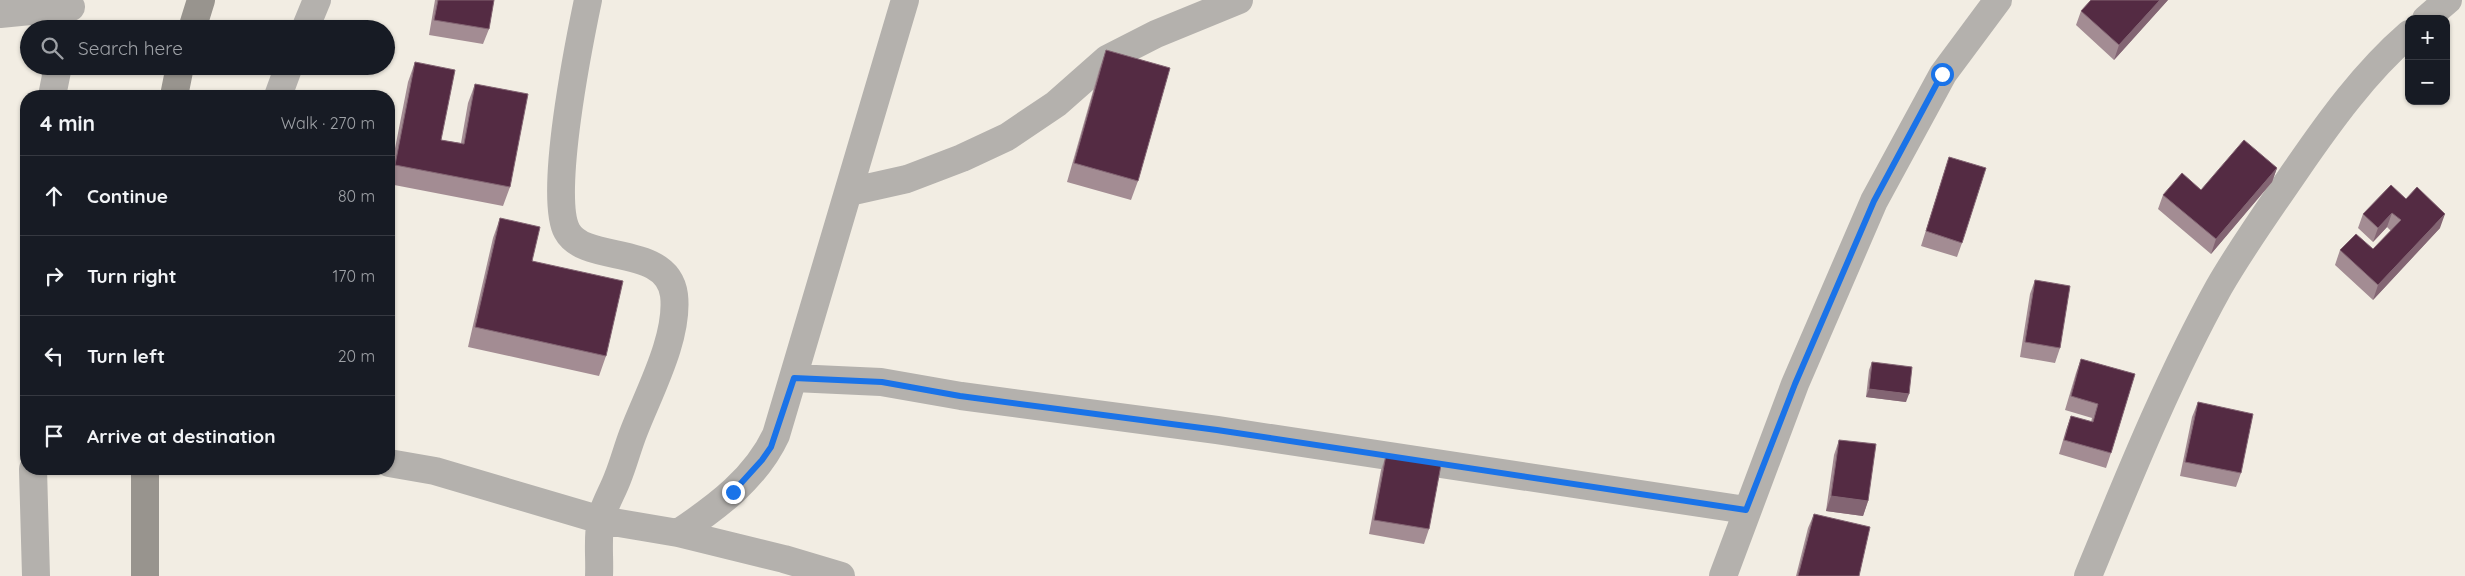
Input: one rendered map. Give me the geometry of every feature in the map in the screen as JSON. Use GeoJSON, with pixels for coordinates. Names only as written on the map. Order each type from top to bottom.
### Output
{"type":"FeatureCollection","features":[{"type":"Feature","properties":{"kind":"main road"},"geometry":{"type":"LineString","coordinates":[[194,20],[200,0]]}},
{"type":"Feature","properties":{"kind":"main road"},"geometry":{"type":"LineString","coordinates":[[175,90],[178,75]]}},
{"type":"Feature","properties":{"kind":"main road"},"geometry":{"type":"LineString","coordinates":[[145,475],[145,576]]}},
{"type":"Feature","properties":{"kind":"street"},"geometry":{"type":"LineString","coordinates":[[309,20],[317,0]]}},
{"type":"Feature","properties":{"kind":"street"},"geometry":{"type":"LineString","coordinates":[[588,0],[575,65],[562,169],[562,219],[567,232],[581,244],[657,267],[668,277],[673,293],[675,314],[663,358],[601,520],[599,576]]}},
{"type":"Feature","properties":{"kind":"street"},"geometry":{"type":"LineString","coordinates":[[678,534],[733,492],[762,460],[776,435],[850,192],[905,0]]}},
{"type":"Feature","properties":{"kind":"street"},"geometry":{"type":"LineString","coordinates":[[850,192],[907,179],[962,158],[1007,136],[1056,104],[1107,59],[1156,34],[1240,0]]}},
{"type":"Feature","properties":{"kind":"street"},"geometry":{"type":"LineString","coordinates":[[1723,576],[1746,510],[1795,384],[1874,201],[1942,74],[1998,0]]}},
{"type":"Feature","properties":{"kind":"street"},"geometry":{"type":"LineString","coordinates":[[2431,15],[2448,0]]}},
{"type":"Feature","properties":{"kind":"street"},"geometry":{"type":"LineString","coordinates":[[0,14],[70,12]]}},
{"type":"Feature","properties":{"kind":"street"},"geometry":{"type":"LineString","coordinates":[[2088,576],[2125,486],[2175,376],[2220,287],[2330,121],[2395,46],[2405,37]]}},
{"type":"Feature","properties":{"kind":"street"},"geometry":{"type":"LineString","coordinates":[[53,90],[56,75]]}},
{"type":"Feature","properties":{"kind":"street"},"geometry":{"type":"LineString","coordinates":[[280,90],[286,75]]}},
{"type":"Feature","properties":{"kind":"street"},"geometry":{"type":"LineString","coordinates":[[794,378],[882,382],[960,396],[1236,433],[1746,510]]}},
{"type":"Feature","properties":{"kind":"street"},"geometry":{"type":"LineString","coordinates":[[395,465],[435,471],[601,520],[678,534],[784,559],[841,576]]}},
{"type":"Feature","properties":{"kind":"street"},"geometry":{"type":"LineString","coordinates":[[33,475],[36,576]]}},
{"type":"Feature","properties":{"kind":"building"},"geometry":{"type":"Polygon","coordinates":[[[438,0],[494,0],[489,29],[434,20],[438,0]]]}},
{"type":"Feature","properties":{"kind":"building"},"geometry":{"type":"Polygon","coordinates":[[[2091,0],[2160,0],[2119,45],[2081,11],[2091,0]]]}},
{"type":"Feature","properties":{"kind":"building"},"geometry":{"type":"Polygon","coordinates":[[[1106,50],[1170,68],[1138,181],[1074,163],[1106,50]]]}},
{"type":"Feature","properties":{"kind":"building"},"geometry":{"type":"Polygon","coordinates":[[[415,62],[455,70],[441,140],[464,144],[475,84],[528,94],[510,187],[395,165],[415,62]]]}},
{"type":"Feature","properties":{"kind":"building"},"geometry":{"type":"Polygon","coordinates":[[[2244,140],[2277,168],[2216,239],[2163,195],[2182,173],[2201,190],[2244,140]]]}},
{"type":"Feature","properties":{"kind":"building"},"geometry":{"type":"Polygon","coordinates":[[[1949,157],[1986,168],[1962,243],[1926,231],[1949,157]]]}},
{"type":"Feature","properties":{"kind":"building"},"geometry":{"type":"Polygon","coordinates":[[[2391,185],[2406,199],[2417,187],[2445,214],[2378,285],[2340,250],[2356,234],[2373,249],[2401,220],[2392,213],[2378,228],[2363,214],[2391,185]]]}},
{"type":"Feature","properties":{"kind":"building"},"geometry":{"type":"Polygon","coordinates":[[[500,218],[540,227],[532,261],[623,281],[606,356],[475,327],[500,218]]]}},
{"type":"Feature","properties":{"kind":"building"},"geometry":{"type":"Polygon","coordinates":[[[2035,280],[2070,286],[2060,348],[2025,342],[2035,280]]]}},
{"type":"Feature","properties":{"kind":"building"},"geometry":{"type":"Polygon","coordinates":[[[2081,359],[2135,374],[2111,453],[2064,440],[2071,416],[2093,422],[2098,404],[2071,396],[2081,359]]]}},
{"type":"Feature","properties":{"kind":"building"},"geometry":{"type":"Polygon","coordinates":[[[1872,362],[1912,367],[1909,394],[1869,389],[1872,362]]]}},
{"type":"Feature","properties":{"kind":"building"},"geometry":{"type":"Polygon","coordinates":[[[2198,402],[2253,414],[2241,473],[2185,462],[2198,402]]]}},
{"type":"Feature","properties":{"kind":"building"},"geometry":{"type":"Polygon","coordinates":[[[1839,440],[1876,444],[1868,501],[1831,496],[1839,440]]]}},
{"type":"Feature","properties":{"kind":"building"},"geometry":{"type":"Polygon","coordinates":[[[1386,455],[1441,465],[1429,529],[1374,520],[1386,455]]]}},
{"type":"Feature","properties":{"kind":"building"},"geometry":{"type":"Polygon","coordinates":[[[1814,514],[1870,527],[1859,576],[1798,576],[1814,514]]]}},
{"type":"Feature","properties":{"kind":"route"},"geometry":{"type":"LineString","coordinates":[[733,492],[752,472],[771,447],[794,378],[882,382],[960,396],[1217,430],[1746,510],[1795,384],[1874,201],[1942,74]]}}]}
